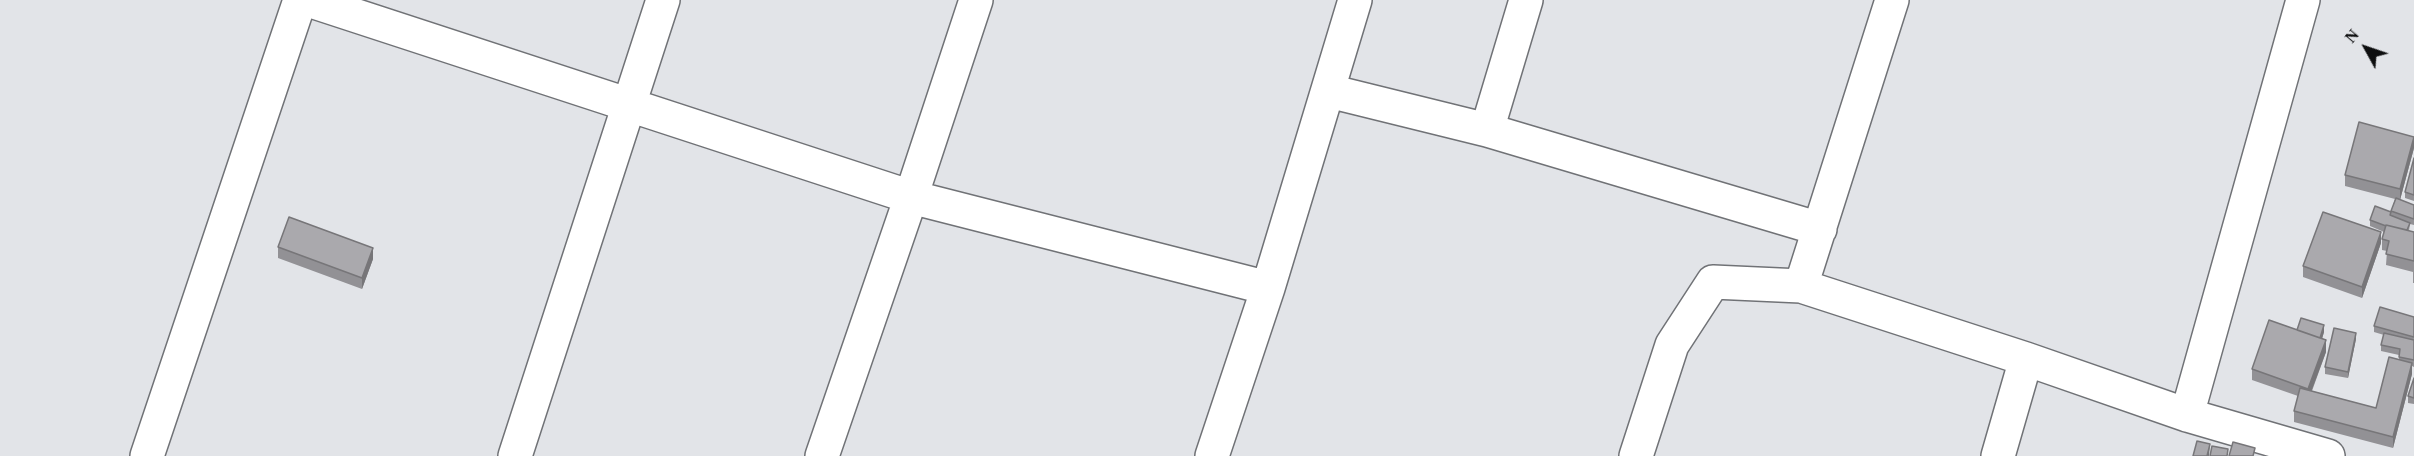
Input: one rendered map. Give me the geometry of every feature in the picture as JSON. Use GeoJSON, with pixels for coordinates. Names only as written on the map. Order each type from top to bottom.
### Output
{"type":"FeatureCollection","features":[{"type":"Feature","properties":{"kind":"street"},"geometry":{"type":"LineString","coordinates":[[147,456],[300,0]]}},
{"type":"Feature","properties":{"kind":"street"},"geometry":{"type":"LineString","coordinates":[[308,0],[911,197],[1268,288]]}},
{"type":"Feature","properties":{"kind":"street"},"geometry":{"type":"LineString","coordinates":[[515,456],[663,0]]}},
{"type":"Feature","properties":{"kind":"street"},"geometry":{"type":"LineString","coordinates":[[822,456],[976,0]]}},
{"type":"Feature","properties":{"kind":"street"},"geometry":{"type":"LineString","coordinates":[[1212,456],[1268,288],[1355,0]]}},
{"type":"Feature","properties":{"kind":"street"},"geometry":{"type":"LineString","coordinates":[[1487,130],[1526,0]]}},
{"type":"Feature","properties":{"kind":"street"},"geometry":{"type":"LineString","coordinates":[[1801,286],[1892,0]]}},
{"type":"Feature","properties":{"kind":"street"},"geometry":{"type":"LineString","coordinates":[[2187,415],[2303,0]]}},
{"type":"Feature","properties":{"kind":"street"},"geometry":{"type":"LineString","coordinates":[[1329,92],[1487,130],[1820,229]]}},
{"type":"Feature","properties":{"kind":"street"},"geometry":{"type":"LineString","coordinates":[[1636,456],[1672,345],[1713,282],[1801,286],[2026,359],[2187,415],[2328,456]]}},
{"type":"Feature","properties":{"kind":"street"},"geometry":{"type":"LineString","coordinates":[[1998,456],[2026,359]]}},
{"type":"Feature","properties":{"kind":"building"},"geometry":{"type":"Polygon","coordinates":[[[2359,122],[2414,137],[2400,189],[2345,175],[2359,122]]]}},
{"type":"Feature","properties":{"kind":"building"},"geometry":{"type":"Polygon","coordinates":[[[2414,158],[2414,195],[2405,192],[2414,158]]]}},
{"type":"Feature","properties":{"kind":"building"},"geometry":{"type":"Polygon","coordinates":[[[2396,198],[2414,205],[2414,219],[2391,211],[2396,198]]]}},
{"type":"Feature","properties":{"kind":"building"},"geometry":{"type":"Polygon","coordinates":[[[2375,206],[2410,223],[2407,230],[2370,220],[2375,206]]]}},
{"type":"Feature","properties":{"kind":"building"},"geometry":{"type":"Polygon","coordinates":[[[2323,212],[2381,232],[2362,287],[2303,266],[2323,212]]]}},
{"type":"Feature","properties":{"kind":"building"},"geometry":{"type":"Polygon","coordinates":[[[289,217],[373,248],[362,278],[278,247],[289,217]]]}},
{"type":"Feature","properties":{"kind":"building"},"geometry":{"type":"Polygon","coordinates":[[[2386,225],[2414,232],[2414,261],[2386,254],[2389,241],[2382,239],[2386,225]]]}},
{"type":"Feature","properties":{"kind":"building"},"geometry":{"type":"Polygon","coordinates":[[[2380,307],[2414,317],[2414,337],[2374,326],[2380,307]]]}},
{"type":"Feature","properties":{"kind":"building"},"geometry":{"type":"Polygon","coordinates":[[[2301,318],[2324,325],[2320,338],[2297,330],[2301,318]]]}},
{"type":"Feature","properties":{"kind":"building"},"geometry":{"type":"Polygon","coordinates":[[[2269,320],[2326,340],[2308,389],[2252,369],[2269,320]]]}},
{"type":"Feature","properties":{"kind":"building"},"geometry":{"type":"Polygon","coordinates":[[[2334,328],[2356,333],[2348,372],[2325,367],[2334,328]]]}},
{"type":"Feature","properties":{"kind":"building"},"geometry":{"type":"Polygon","coordinates":[[[2384,333],[2414,340],[2414,360],[2399,357],[2400,349],[2381,345],[2384,333]]]}},
{"type":"Feature","properties":{"kind":"building"},"geometry":{"type":"Polygon","coordinates":[[[2389,357],[2412,363],[2393,437],[2294,411],[2300,388],[2376,408],[2389,357]]]}},
{"type":"Feature","properties":{"kind":"building"},"geometry":{"type":"Polygon","coordinates":[[[2414,378],[2414,398],[2408,396],[2414,378]]]}},
{"type":"Feature","properties":{"kind":"building"},"geometry":{"type":"Polygon","coordinates":[[[2197,441],[2210,444],[2207,456],[2193,456],[2197,441]]]}},
{"type":"Feature","properties":{"kind":"building"},"geometry":{"type":"Polygon","coordinates":[[[2233,442],[2255,448],[2253,456],[2229,456],[2233,442]]]}},
{"type":"Feature","properties":{"kind":"building"},"geometry":{"type":"Polygon","coordinates":[[[2212,446],[2228,449],[2227,456],[2210,456],[2212,446]]]}}]}
